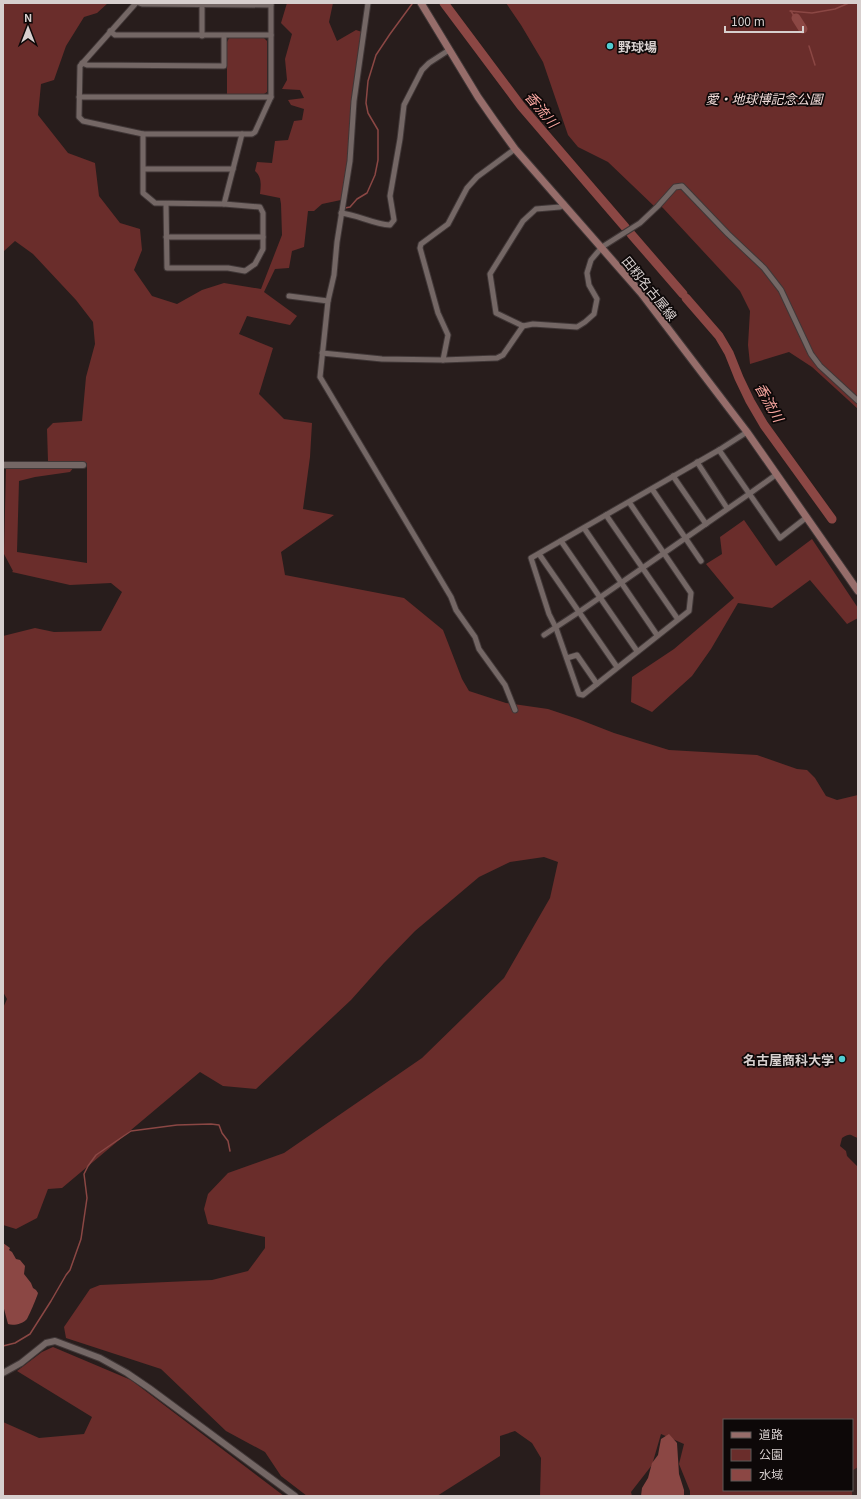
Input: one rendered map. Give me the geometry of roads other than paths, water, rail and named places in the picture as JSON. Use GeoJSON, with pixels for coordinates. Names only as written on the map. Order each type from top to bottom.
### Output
{"type":"FeatureCollection","features":[{"type":"Feature","properties":{"kind":"main road","name":"田籾名古屋線"},"geometry":{"type":"LineString","coordinates":[[421,3],[478,98],[515,149],[641,293],[747,432],[858,591]]}},
{"type":"Feature","properties":{"kind":"street"},"geometry":{"type":"LineString","coordinates":[[136,3],[80,66],[79,117],[83,121],[143,134],[252,134],[255,132],[271,97],[271,4],[202,5],[139,3]]}},
{"type":"Feature","properties":{"kind":"street"},"geometry":{"type":"LineString","coordinates":[[368,3],[354,101],[350,161],[341,213],[334,275],[328,301],[320,377],[451,597],[456,610],[475,637],[479,649],[505,685],[515,710]]}},
{"type":"Feature","properties":{"kind":"street"},"geometry":{"type":"LineString","coordinates":[[202,5],[202,36]]}},
{"type":"Feature","properties":{"kind":"street"},"geometry":{"type":"LineString","coordinates":[[110,31],[115,35],[271,35]]}},
{"type":"Feature","properties":{"kind":"street"},"geometry":{"type":"LineString","coordinates":[[82,63],[87,65],[224,66],[224,36]]}},
{"type":"Feature","properties":{"kind":"street"},"geometry":{"type":"LineString","coordinates":[[341,213],[384,225],[390,225],[394,220],[390,196],[400,139],[404,105],[422,70],[429,63],[449,50]]}},
{"type":"Feature","properties":{"kind":"street"},"geometry":{"type":"LineString","coordinates":[[79,97],[271,97]]}},
{"type":"Feature","properties":{"kind":"street"},"geometry":{"type":"LineString","coordinates":[[143,134],[143,193],[155,203],[224,204],[260,207],[263,213],[263,249],[255,264],[245,271],[228,268],[167,268],[166,204]]}},
{"type":"Feature","properties":{"kind":"street"},"geometry":{"type":"LineString","coordinates":[[224,204],[242,134]]}},
{"type":"Feature","properties":{"kind":"street"},"geometry":{"type":"LineString","coordinates":[[443,360],[448,335],[438,313],[420,248],[421,244],[448,224],[467,188],[477,177],[515,149]]}},
{"type":"Feature","properties":{"kind":"street"},"geometry":{"type":"LineString","coordinates":[[144,169],[232,169]]}},
{"type":"Feature","properties":{"kind":"street"},"geometry":{"type":"LineString","coordinates":[[564,204],[560,207],[536,209],[523,221],[490,274],[496,313],[523,326],[533,324],[577,327],[586,322],[594,314],[597,299],[589,285],[587,273],[592,260],[602,248],[640,223],[675,187],[682,186],[728,234],[764,268],[781,290],[811,354],[820,366],[858,401]]}},
{"type":"Feature","properties":{"kind":"street"},"geometry":{"type":"LineString","coordinates":[[166,236],[263,236]]}},
{"type":"Feature","properties":{"kind":"street"},"geometry":{"type":"LineString","coordinates":[[289,296],[328,301]]}},
{"type":"Feature","properties":{"kind":"street"},"geometry":{"type":"LineString","coordinates":[[322,353],[382,359],[443,360],[497,358],[503,355],[523,326]]}},
{"type":"Feature","properties":{"kind":"street"},"geometry":{"type":"LineString","coordinates":[[629,502],[691,593],[689,611],[677,618],[583,695],[579,694],[556,628],[549,614],[531,558],[719,450],[747,432]]}},
{"type":"Feature","properties":{"kind":"street"},"geometry":{"type":"LineString","coordinates":[[719,450],[780,538],[807,517]]}},
{"type":"Feature","properties":{"kind":"street"},"geometry":{"type":"LineString","coordinates":[[696,462],[727,508]]}},
{"type":"Feature","properties":{"kind":"street"},"geometry":{"type":"LineString","coordinates":[[3,465],[83,465]]}},
{"type":"Feature","properties":{"kind":"street"},"geometry":{"type":"LineString","coordinates":[[544,635],[777,474]]}},
{"type":"Feature","properties":{"kind":"street"},"geometry":{"type":"LineString","coordinates":[[674,476],[706,524]]}},
{"type":"Feature","properties":{"kind":"street"},"geometry":{"type":"LineString","coordinates":[[652,489],[701,560]]}},
{"type":"Feature","properties":{"kind":"street"},"geometry":{"type":"LineString","coordinates":[[606,515],[677,618]]}},
{"type":"Feature","properties":{"kind":"street"},"geometry":{"type":"LineString","coordinates":[[584,528],[657,635]]}},
{"type":"Feature","properties":{"kind":"street"},"geometry":{"type":"LineString","coordinates":[[561,541],[637,651]]}},
{"type":"Feature","properties":{"kind":"street"},"geometry":{"type":"LineString","coordinates":[[539,554],[617,667]]}},
{"type":"Feature","properties":{"kind":"street"},"geometry":{"type":"LineString","coordinates":[[567,658],[577,655],[597,684]]}},
{"type":"Feature","properties":{"kind":"street"},"geometry":{"type":"LineString","coordinates":[[3,1373],[21,1363],[42,1345],[50,1341],[55,1341],[100,1358],[149,1388],[295,1496]]}},
{"type":"Feature","properties":{"kind":"water"},"geometry":{"type":"Polygon","coordinates":[[[3,1243],[10,1248],[9,1250],[16,1259],[20,1260],[25,1266],[24,1274],[38,1293],[27,1319],[15,1325],[8,1324],[3,1305],[3,1243]]]}},
{"type":"Feature","properties":{"kind":"water"},"geometry":{"type":"Polygon","coordinates":[[[669,1434],[677,1443],[679,1474],[684,1490],[684,1496],[641,1496],[642,1488],[648,1478],[652,1463],[658,1455],[661,1439],[669,1434]]]}},
{"type":"Feature","properties":{"kind":"waterway","name":"香流川"},"geometry":{"type":"LineString","coordinates":[[444,3],[521,106],[625,227]]}},
{"type":"Feature","properties":{"kind":"waterway"},"geometry":{"type":"LineString","coordinates":[[790,11],[812,13],[835,9],[849,3]]}},
{"type":"Feature","properties":{"kind":"waterway"},"geometry":{"type":"LineString","coordinates":[[345,208],[350,207],[357,199],[367,193],[375,175],[378,160],[378,130],[368,113],[366,103],[368,81],[376,55],[412,4]]}},
{"type":"Feature","properties":{"kind":"waterway"},"geometry":{"type":"LineString","coordinates":[[791,11],[794,16]]}},
{"type":"Feature","properties":{"kind":"waterway"},"geometry":{"type":"LineString","coordinates":[[796,18],[803,29]]}},
{"type":"Feature","properties":{"kind":"waterway"},"geometry":{"type":"LineString","coordinates":[[809,46],[815,65]]}},
{"type":"Feature","properties":{"kind":"waterway","name":"香流川"},"geometry":{"type":"LineString","coordinates":[[631,234],[683,294]]}},
{"type":"Feature","properties":{"kind":"waterway","name":"香流川"},"geometry":{"type":"LineString","coordinates":[[686,298],[719,336],[729,353],[750,401],[764,425],[832,519]]}},
{"type":"Feature","properties":{"kind":"waterway"},"geometry":{"type":"LineString","coordinates":[[3,1346],[15,1343],[30,1334],[70,1270],[81,1239],[87,1198],[84,1174],[96,1155],[131,1131],[177,1125],[219,1125],[222,1133],[228,1141],[230,1151]]}},
{"type":"Feature","properties":{"kind":"place","name":"野球場"},"geometry":{"type":"Point","coordinates":[610,46]}},
{"type":"Feature","properties":{"kind":"place","name":"名古屋商科大学"},"geometry":{"type":"Point","coordinates":[842,1059]}},
{"type":"Feature","properties":{"kind":"park label","name":"愛・地球博記念公園"},"geometry":{"type":"Point","coordinates":[764,98]}}]}
